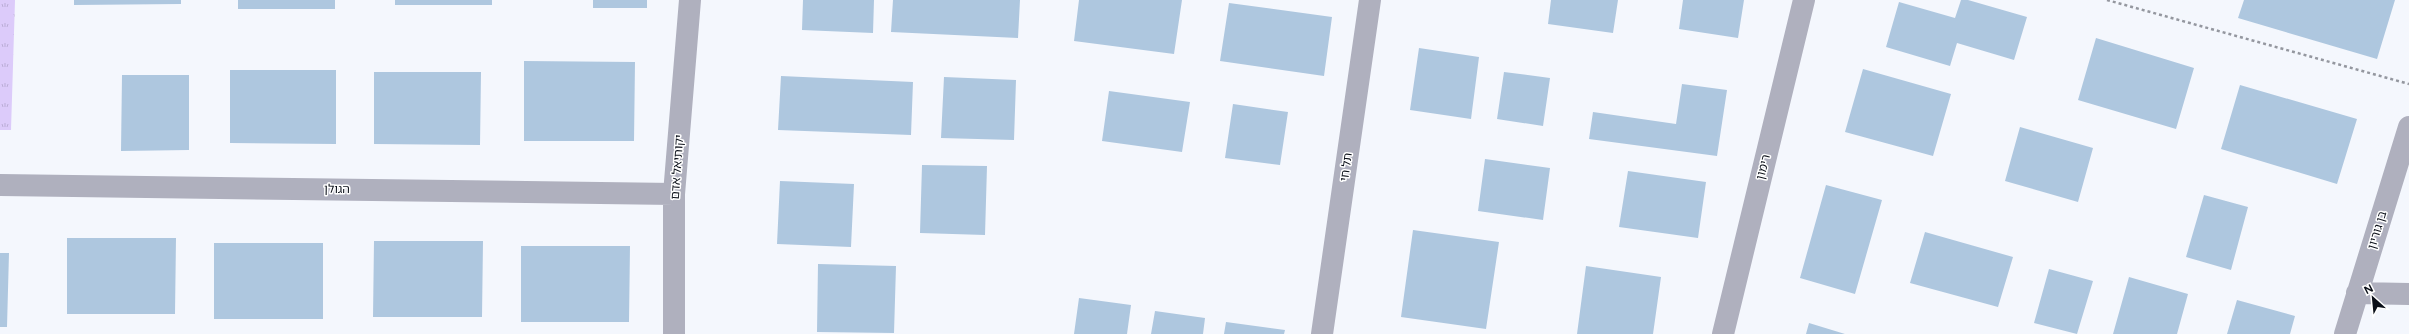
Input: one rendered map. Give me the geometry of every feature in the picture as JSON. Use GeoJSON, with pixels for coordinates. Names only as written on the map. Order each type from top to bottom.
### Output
{"type":"FeatureCollection","features":[{"type":"Feature","properties":{"kind":"street","name":"יקותיאל אדם"},"geometry":{"type":"LineString","coordinates":[[674,334],[674,194],[690,0]]}},
{"type":"Feature","properties":{"kind":"street","name":"תל חי"},"geometry":{"type":"LineString","coordinates":[[1322,334],[1370,0]]}},
{"type":"Feature","properties":{"kind":"street","name":"רימון"},"geometry":{"type":"LineString","coordinates":[[1723,334],[1804,0]]}},
{"type":"Feature","properties":{"kind":"street","name":"בן גוריון"},"geometry":{"type":"LineString","coordinates":[[2345,334],[2409,127]]}},
{"type":"Feature","properties":{"kind":"street","name":"הגולן"},"geometry":{"type":"LineString","coordinates":[[0,185],[674,194]]}},
{"type":"Feature","properties":{"kind":"street"},"geometry":{"type":"LineString","coordinates":[[2357,293],[2409,294]]}},
{"type":"Feature","properties":{"kind":"path"},"geometry":{"type":"LineString","coordinates":[[2107,0],[2409,84]]}},
{"type":"Feature","properties":{"kind":"green space"},"geometry":{"type":"Polygon","coordinates":[[[0,0],[15,0],[11,130],[0,130],[0,0]]]}},
{"type":"Feature","properties":{"kind":"building"},"geometry":{"type":"Polygon","coordinates":[[[74,0],[181,0],[181,4],[74,5],[74,0]]]}},
{"type":"Feature","properties":{"kind":"building"},"geometry":{"type":"Polygon","coordinates":[[[238,0],[335,0],[335,9],[238,9],[238,0]]]}},
{"type":"Feature","properties":{"kind":"building"},"geometry":{"type":"Polygon","coordinates":[[[395,0],[492,0],[492,5],[395,5],[395,0]]]}},
{"type":"Feature","properties":{"kind":"building"},"geometry":{"type":"Polygon","coordinates":[[[593,0],[647,0],[647,8],[593,8],[593,0]]]}},
{"type":"Feature","properties":{"kind":"building"},"geometry":{"type":"Polygon","coordinates":[[[803,0],[874,0],[873,33],[802,30],[803,0]]]}},
{"type":"Feature","properties":{"kind":"building"},"geometry":{"type":"Polygon","coordinates":[[[893,0],[1020,0],[1018,38],[891,32],[893,0]]]}},
{"type":"Feature","properties":{"kind":"building"},"geometry":{"type":"Polygon","coordinates":[[[1079,0],[1182,0],[1174,54],[1074,41],[1079,0]]]}},
{"type":"Feature","properties":{"kind":"building"},"geometry":{"type":"Polygon","coordinates":[[[1551,0],[1618,0],[1613,33],[1548,24],[1551,0]]]}},
{"type":"Feature","properties":{"kind":"building"},"geometry":{"type":"Polygon","coordinates":[[[1683,0],[1744,0],[1738,38],[1679,29],[1683,0]]]}},
{"type":"Feature","properties":{"kind":"building"},"geometry":{"type":"Polygon","coordinates":[[[1961,0],[1968,0],[2027,17],[2014,60],[1957,43],[1950,66],[1886,47],[1899,2],[1955,18],[1961,0]]]}},
{"type":"Feature","properties":{"kind":"building"},"geometry":{"type":"Polygon","coordinates":[[[2244,0],[2395,0],[2377,59],[2238,18],[2244,0]]]}},
{"type":"Feature","properties":{"kind":"building"},"geometry":{"type":"Polygon","coordinates":[[[1229,3],[1332,17],[1324,76],[1220,61],[1229,3]]]}},
{"type":"Feature","properties":{"kind":"building"},"geometry":{"type":"Polygon","coordinates":[[[2096,38],[2194,68],[2176,129],[2078,100],[2096,38]]]}},
{"type":"Feature","properties":{"kind":"building"},"geometry":{"type":"Polygon","coordinates":[[[1419,48],[1479,57],[1471,119],[1410,110],[1419,48]]]}},
{"type":"Feature","properties":{"kind":"building"},"geometry":{"type":"Polygon","coordinates":[[[524,61],[635,62],[634,141],[524,141],[524,61]]]}},
{"type":"Feature","properties":{"kind":"building"},"geometry":{"type":"Polygon","coordinates":[[[1863,69],[1951,94],[1933,156],[1845,132],[1863,69]]]}},
{"type":"Feature","properties":{"kind":"building"},"geometry":{"type":"Polygon","coordinates":[[[230,70],[336,70],[336,144],[230,143],[230,70]]]}},
{"type":"Feature","properties":{"kind":"building"},"geometry":{"type":"Polygon","coordinates":[[[374,72],[481,72],[480,145],[374,144],[374,72]]]}},
{"type":"Feature","properties":{"kind":"building"},"geometry":{"type":"Polygon","coordinates":[[[1504,72],[1550,78],[1543,126],[1497,119],[1504,72]]]}},
{"type":"Feature","properties":{"kind":"building"},"geometry":{"type":"Polygon","coordinates":[[[122,75],[189,75],[189,150],[121,151],[122,75]]]}},
{"type":"Feature","properties":{"kind":"building"},"geometry":{"type":"Polygon","coordinates":[[[781,76],[913,82],[911,135],[778,130],[781,76]]]}},
{"type":"Feature","properties":{"kind":"building"},"geometry":{"type":"Polygon","coordinates":[[[944,77],[1016,80],[1014,140],[941,138],[944,77]]]}},
{"type":"Feature","properties":{"kind":"building"},"geometry":{"type":"Polygon","coordinates":[[[1682,84],[1727,90],[1717,156],[1589,139],[1593,112],[1676,124],[1682,84]]]}},
{"type":"Feature","properties":{"kind":"building"},"geometry":{"type":"Polygon","coordinates":[[[2240,85],[2357,119],[2337,184],[2221,149],[2240,85]]]}},
{"type":"Feature","properties":{"kind":"building"},"geometry":{"type":"Polygon","coordinates":[[[1109,91],[1190,102],[1182,152],[1102,141],[1109,91]]]}},
{"type":"Feature","properties":{"kind":"building"},"geometry":{"type":"Polygon","coordinates":[[[1233,104],[1288,112],[1280,165],[1225,158],[1233,104]]]}},
{"type":"Feature","properties":{"kind":"building"},"geometry":{"type":"Polygon","coordinates":[[[2020,127],[2093,148],[2078,202],[2005,181],[2020,127]]]}},
{"type":"Feature","properties":{"kind":"building"},"geometry":{"type":"Polygon","coordinates":[[[1485,159],[1550,168],[1543,220],[1478,211],[1485,159]]]}},
{"type":"Feature","properties":{"kind":"building"},"geometry":{"type":"Polygon","coordinates":[[[922,165],[987,166],[985,235],[920,233],[922,165]]]}},
{"type":"Feature","properties":{"kind":"building"},"geometry":{"type":"Polygon","coordinates":[[[1628,171],[1706,182],[1698,238],[1619,227],[1628,171]]]}},
{"type":"Feature","properties":{"kind":"building"},"geometry":{"type":"Polygon","coordinates":[[[780,181],[854,184],[851,247],[777,244],[780,181]]]}},
{"type":"Feature","properties":{"kind":"building"},"geometry":{"type":"Polygon","coordinates":[[[1826,185],[1882,200],[1855,294],[1800,278],[1826,185]]]}},
{"type":"Feature","properties":{"kind":"building"},"geometry":{"type":"Polygon","coordinates":[[[2204,195],[2248,207],[2231,270],[2186,257],[2204,195]]]}},
{"type":"Feature","properties":{"kind":"building"},"geometry":{"type":"Polygon","coordinates":[[[1413,230],[1499,242],[1486,329],[1401,317],[1413,230]]]}},
{"type":"Feature","properties":{"kind":"building"},"geometry":{"type":"Polygon","coordinates":[[[1925,232],[2013,257],[1998,307],[1910,283],[1925,232]]]}},
{"type":"Feature","properties":{"kind":"building"},"geometry":{"type":"Polygon","coordinates":[[[67,238],[176,238],[175,314],[67,314],[67,238]]]}},
{"type":"Feature","properties":{"kind":"building"},"geometry":{"type":"Polygon","coordinates":[[[374,241],[483,241],[482,317],[373,317],[374,241]]]}},
{"type":"Feature","properties":{"kind":"building"},"geometry":{"type":"Polygon","coordinates":[[[214,243],[323,243],[323,319],[214,319],[214,243]]]}},
{"type":"Feature","properties":{"kind":"building"},"geometry":{"type":"Polygon","coordinates":[[[521,246],[630,246],[629,322],[521,322],[521,246]]]}},
{"type":"Feature","properties":{"kind":"building"},"geometry":{"type":"Polygon","coordinates":[[[0,253],[9,253],[7,327],[0,327],[0,253]]]}},
{"type":"Feature","properties":{"kind":"building"},"geometry":{"type":"Polygon","coordinates":[[[818,264],[896,266],[894,333],[817,332],[818,264]]]}},
{"type":"Feature","properties":{"kind":"building"},"geometry":{"type":"Polygon","coordinates":[[[1586,266],[1661,277],[1653,334],[1577,334],[1586,266]]]}},
{"type":"Feature","properties":{"kind":"building"},"geometry":{"type":"Polygon","coordinates":[[[2049,269],[2093,281],[2077,334],[2034,323],[2049,269]]]}},
{"type":"Feature","properties":{"kind":"building"},"geometry":{"type":"Polygon","coordinates":[[[2129,277],[2188,294],[2177,334],[2113,334],[2129,277]]]}},
{"type":"Feature","properties":{"kind":"building"},"geometry":{"type":"Polygon","coordinates":[[[1079,298],[1131,305],[1127,334],[1074,334],[1079,298]]]}},
{"type":"Feature","properties":{"kind":"building"},"geometry":{"type":"Polygon","coordinates":[[[2237,300],[2295,316],[2290,334],[2227,334],[2237,300]]]}},
{"type":"Feature","properties":{"kind":"building"},"geometry":{"type":"Polygon","coordinates":[[[1155,311],[1205,318],[1203,334],[1151,334],[1155,311]]]}},
{"type":"Feature","properties":{"kind":"building"},"geometry":{"type":"Polygon","coordinates":[[[1226,322],[1285,330],[1284,334],[1224,334],[1226,322]]]}},
{"type":"Feature","properties":{"kind":"building"},"geometry":{"type":"Polygon","coordinates":[[[1809,323],[1845,334],[1806,334],[1809,323]]]}}]}
